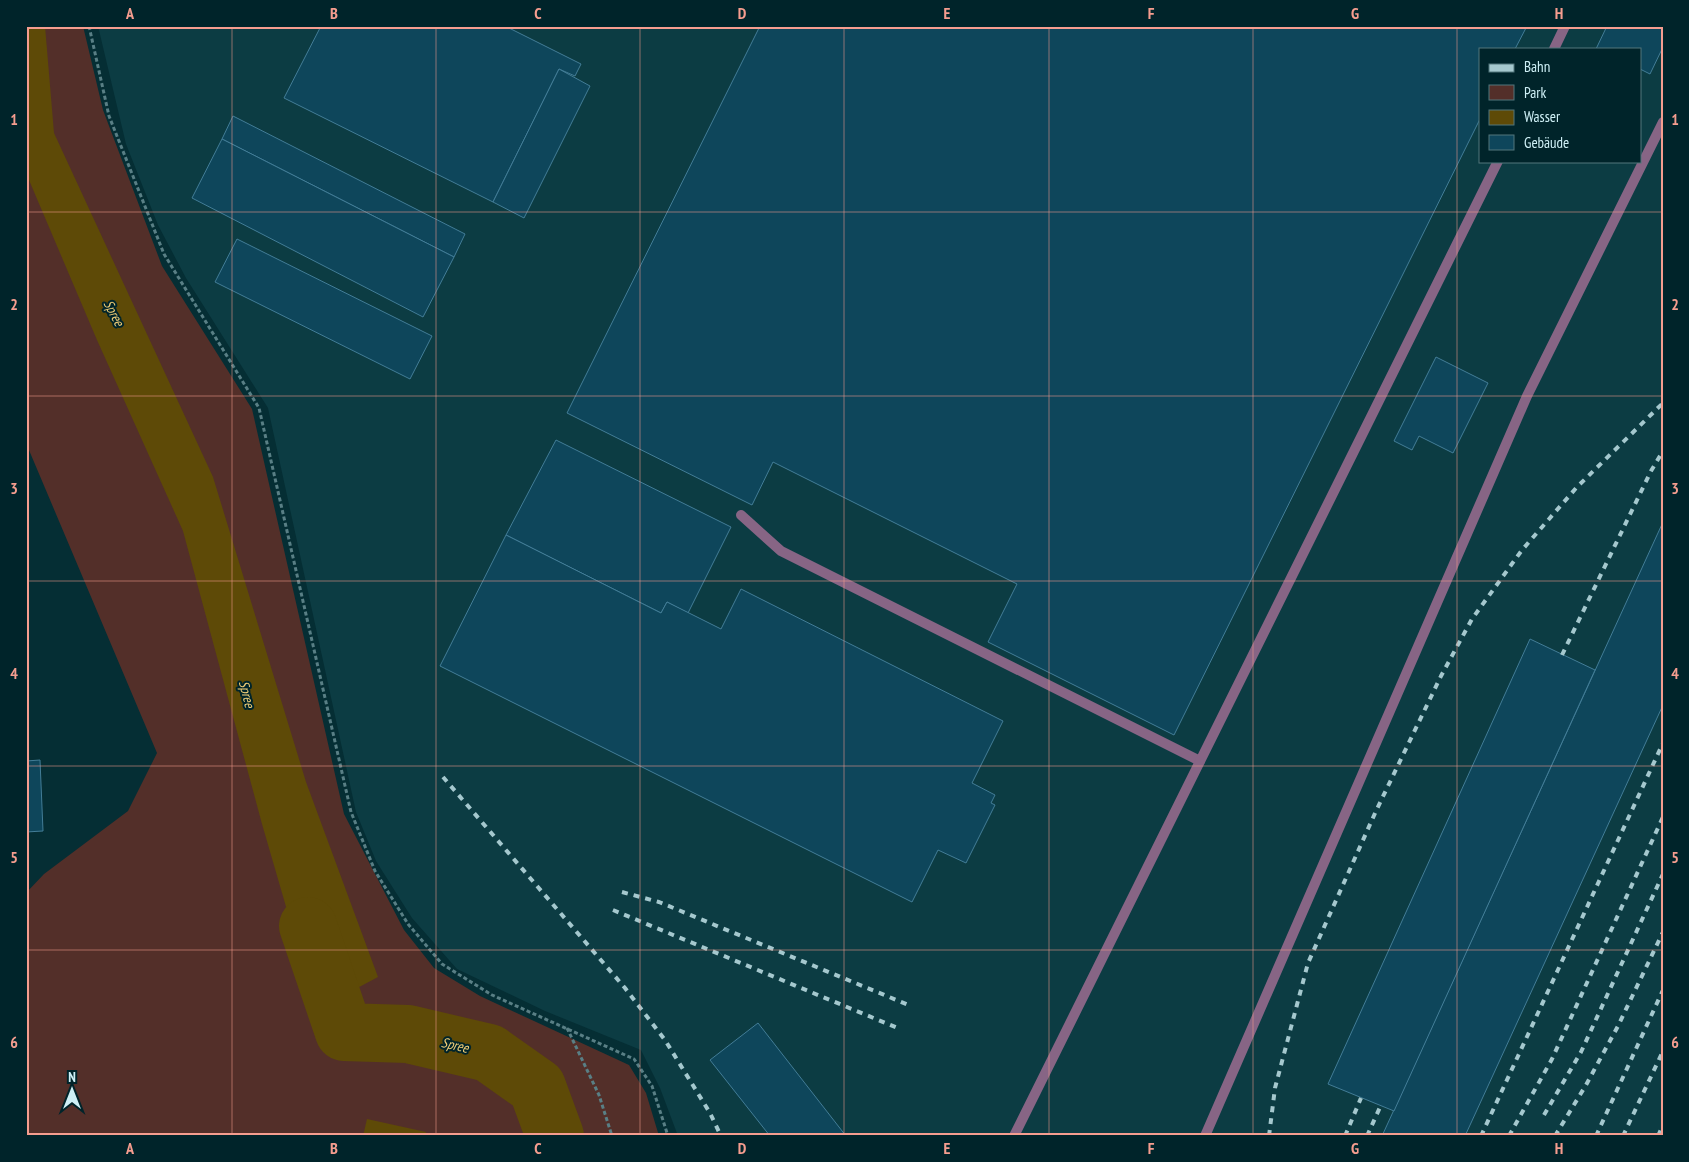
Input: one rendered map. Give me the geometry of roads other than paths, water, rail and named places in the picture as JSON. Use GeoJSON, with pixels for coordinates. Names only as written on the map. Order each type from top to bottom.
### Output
{"type":"FeatureCollection","features":[{"type":"Feature","properties":{"kind":"lane"},"geometry":{"type":"LineString","coordinates":[[1554,48],[1565,26]]}},
{"type":"Feature","properties":{"kind":"lane"},"geometry":{"type":"LineString","coordinates":[[1205,1136],[1527,396],[1663,122]]}},
{"type":"Feature","properties":{"kind":"lane"},"geometry":{"type":"LineString","coordinates":[[1014,1136],[1498,162]]}},
{"type":"Feature","properties":{"kind":"lane"},"geometry":{"type":"LineString","coordinates":[[741,515],[781,551],[1200,761]]}},
{"type":"Feature","properties":{"kind":"water"},"geometry":{"type":"Polygon","coordinates":[[[26,26],[45,26],[54,133],[213,477],[306,782],[378,977],[316,1010],[262,824],[183,531],[97,340],[26,173],[26,26]]]}},
{"type":"Feature","properties":{"kind":"water"},"geometry":{"type":"Polygon","coordinates":[[[367,1119],[426,1132],[425,1136],[363,1136],[367,1119]]]}},
{"type":"Feature","properties":{"kind":"waterway","name":"Spree"},"geometry":{"type":"LineString","coordinates":[[308,926],[344,1032],[408,1034],[489,1053],[537,1087],[555,1136]]}},
{"type":"Feature","properties":{"kind":"railway"},"geometry":{"type":"LineString","coordinates":[[1269,1136],[1275,1088],[1308,963],[1376,811],[1441,676],[1472,619],[1522,550],[1577,487],[1663,403]]}},
{"type":"Feature","properties":{"kind":"railway"},"geometry":{"type":"LineString","coordinates":[[1562,655],[1651,471],[1663,451]]}},
{"type":"Feature","properties":{"kind":"railway"},"geometry":{"type":"LineString","coordinates":[[1481,1136],[1663,743]]}},
{"type":"Feature","properties":{"kind":"railway"},"geometry":{"type":"LineString","coordinates":[[443,777],[625,988],[665,1040],[710,1113],[721,1136]]}},
{"type":"Feature","properties":{"kind":"railway"},"geometry":{"type":"LineString","coordinates":[[1509,1136],[1552,1059],[1663,817]]}},
{"type":"Feature","properties":{"kind":"railway"},"geometry":{"type":"LineString","coordinates":[[1544,1115],[1581,1052],[1663,874]]}},
{"type":"Feature","properties":{"kind":"railway"},"geometry":{"type":"LineString","coordinates":[[622,892],[659,902],[911,1006]]}},
{"type":"Feature","properties":{"kind":"railway"},"geometry":{"type":"LineString","coordinates":[[613,910],[900,1029]]}},
{"type":"Feature","properties":{"kind":"railway"},"geometry":{"type":"LineString","coordinates":[[1555,1136],[1586,1085],[1618,1026],[1663,932]]}},
{"type":"Feature","properties":{"kind":"railway"},"geometry":{"type":"LineString","coordinates":[[1596,1136],[1663,990]]}},
{"type":"Feature","properties":{"kind":"railway"},"geometry":{"type":"LineString","coordinates":[[1623,1136],[1663,1051]]}},
{"type":"Feature","properties":{"kind":"railway"},"geometry":{"type":"LineString","coordinates":[[1345,1136],[1361,1098]]}},
{"type":"Feature","properties":{"kind":"railway"},"geometry":{"type":"LineString","coordinates":[[1367,1136],[1381,1105]]}},
{"type":"Feature","properties":{"kind":"railway"},"geometry":{"type":"LineString","coordinates":[[1658,1136],[1663,1125]]}}]}
